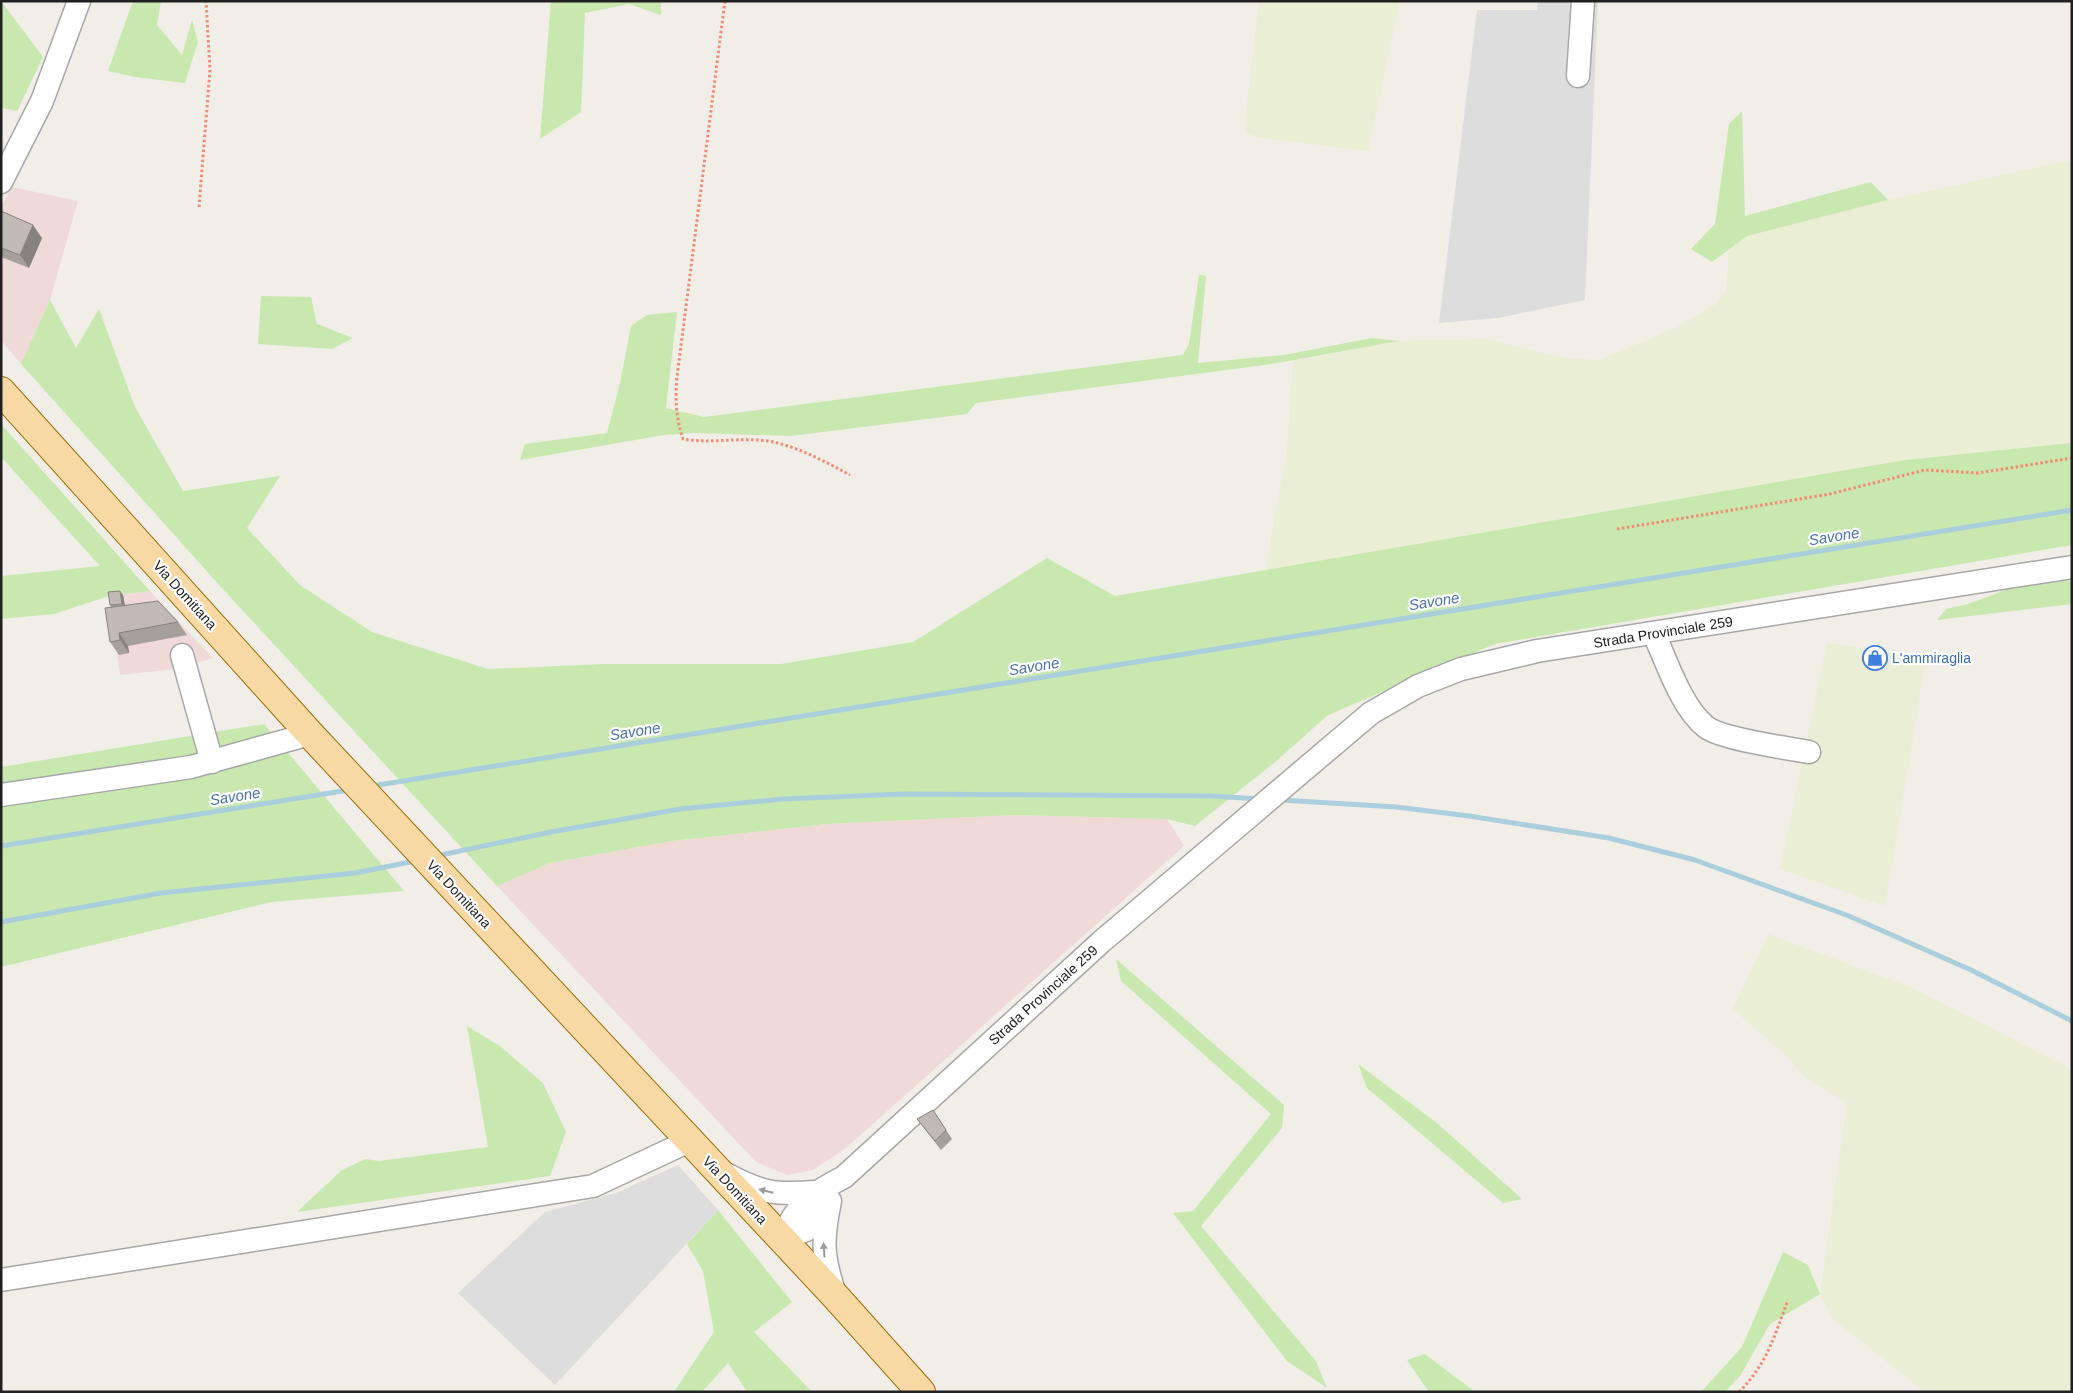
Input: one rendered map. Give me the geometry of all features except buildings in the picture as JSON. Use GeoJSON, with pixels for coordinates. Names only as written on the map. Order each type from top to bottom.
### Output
{"type":"FeatureCollection","features":[{"type":"Feature","properties":{"kind":"main road","name":"Via Domitiana"},"geometry":{"type":"LineString","coordinates":[[1,391],[317,741],[836,1297],[921,1392]]}},
{"type":"Feature","properties":{"kind":"street"},"geometry":{"type":"LineString","coordinates":[[1,182],[42,101],[79,1]]}},
{"type":"Feature","properties":{"kind":"street"},"geometry":{"type":"LineString","coordinates":[[1578,76],[1583,1]]}},
{"type":"Feature","properties":{"kind":"street","name":"Strada Provinciale 259"},"geometry":{"type":"LineString","coordinates":[[781,1240],[792,1216],[822,1196],[844,1177],[1101,942],[1371,713],[1418,686],[1461,669],[1537,651],[2072,567]]}},
{"type":"Feature","properties":{"kind":"street"},"geometry":{"type":"LineString","coordinates":[[1654,634],[1686,702],[1706,727],[1736,738],[1809,752]]}},
{"type":"Feature","properties":{"kind":"street"},"geometry":{"type":"LineString","coordinates":[[182,655],[212,762]]}},
{"type":"Feature","properties":{"kind":"street"},"geometry":{"type":"LineString","coordinates":[[1,795],[191,767],[317,741]]}},
{"type":"Feature","properties":{"kind":"street"},"geometry":{"type":"LineString","coordinates":[[1,1280],[593,1186],[689,1141]]}},
{"type":"Feature","properties":{"kind":"street","name":"Strada Provinciale 259"},"geometry":{"type":"LineString","coordinates":[[715,1168],[749,1187],[782,1195],[822,1196]]}},
{"type":"Feature","properties":{"kind":"street"},"geometry":{"type":"LineString","coordinates":[[822,1196],[825,1264],[836,1297]]}},
{"type":"Feature","properties":{"kind":"path"},"geometry":{"type":"LineString","coordinates":[[199,207],[210,70],[206,1]]}},
{"type":"Feature","properties":{"kind":"path"},"geometry":{"type":"LineString","coordinates":[[725,1],[677,377],[675,398],[677,421],[683,439],[698,442],[726,440],[768,442],[811,454],[850,474]]}},
{"type":"Feature","properties":{"kind":"path"},"geometry":{"type":"LineString","coordinates":[[1617,529],[1830,494],[1925,470],[1978,473],[2072,458]]}},
{"type":"Feature","properties":{"kind":"path"},"geometry":{"type":"LineString","coordinates":[[1739,1392],[1756,1374],[1773,1341],[1788,1300]]}},
{"type":"Feature","properties":{"kind":"shaded area"},"geometry":{"type":"Polygon","coordinates":[[[1537,1],[1598,1],[1585,300],[1498,318],[1439,323],[1477,10],[1537,10],[1537,1]]]}},
{"type":"Feature","properties":{"kind":"shaded area"},"geometry":{"type":"Polygon","coordinates":[[[12,187],[78,201],[50,300],[21,364],[1,340],[1,207],[12,187]]]}},
{"type":"Feature","properties":{"kind":"shaded area"},"geometry":{"type":"Polygon","coordinates":[[[150,591],[213,658],[176,669],[120,675],[109,596],[150,591]]]}},
{"type":"Feature","properties":{"kind":"shaded area"},"geometry":{"type":"Polygon","coordinates":[[[1014,815],[1167,819],[1184,846],[846,1148],[813,1170],[787,1175],[756,1162],[497,886],[550,863],[672,841],[828,824],[1014,815]]]}},
{"type":"Feature","properties":{"kind":"shaded area"},"geometry":{"type":"Polygon","coordinates":[[[678,1165],[718,1210],[555,1385],[458,1293],[545,1212],[616,1193],[678,1165]]]}},
{"type":"Feature","properties":{"kind":"green space"},"geometry":{"type":"Polygon","coordinates":[[[1,1],[43,57],[17,111],[1,108],[1,1]]]}},
{"type":"Feature","properties":{"kind":"green space"},"geometry":{"type":"Polygon","coordinates":[[[133,1],[161,1],[157,25],[182,55],[192,20],[198,42],[185,83],[135,77],[108,71],[133,1]]]}},
{"type":"Feature","properties":{"kind":"green space"},"geometry":{"type":"Polygon","coordinates":[[[551,1],[661,1],[661,15],[629,4],[585,13],[581,112],[540,139],[551,1]]]}},
{"type":"Feature","properties":{"kind":"green space"},"geometry":{"type":"Polygon","coordinates":[[[1259,1],[1400,1],[1368,151],[1257,137],[1246,133],[1245,122],[1259,1]]]}},
{"type":"Feature","properties":{"kind":"green space"},"geometry":{"type":"Polygon","coordinates":[[[1742,111],[1745,216],[1871,182],[1888,200],[1747,236],[1712,262],[1691,249],[1715,224],[1729,124],[1742,111]]]}},
{"type":"Feature","properties":{"kind":"green space"},"geometry":{"type":"Polygon","coordinates":[[[2072,160],[2072,443],[1905,460],[1265,571],[1287,450],[1293,361],[1399,341],[1486,339],[1562,358],[1600,360],[1677,327],[1716,304],[1726,291],[1729,249],[1747,236],[1888,200],[2072,160]]]}},
{"type":"Feature","properties":{"kind":"green space"},"geometry":{"type":"Polygon","coordinates":[[[1199,275],[1206,276],[1198,363],[1284,355],[1372,338],[1399,341],[1272,364],[976,403],[967,414],[791,436],[695,433],[664,435],[520,460],[525,444],[607,433],[620,383],[631,326],[647,315],[677,312],[666,408],[704,417],[1183,355],[1189,344],[1199,275]]]}},
{"type":"Feature","properties":{"kind":"green space"},"geometry":{"type":"Polygon","coordinates":[[[261,296],[311,297],[317,324],[353,338],[332,349],[258,344],[261,296]]]}},
{"type":"Feature","properties":{"kind":"green space"},"geometry":{"type":"Polygon","coordinates":[[[50,300],[76,348],[99,309],[135,407],[183,491],[280,476],[247,528],[300,585],[372,632],[488,669],[604,664],[781,664],[913,642],[1047,558],[1115,596],[1905,460],[2072,443],[2072,545],[1495,644],[1328,715],[1274,763],[1195,826],[1167,819],[1014,815],[827,824],[672,841],[550,863],[497,886],[221,587],[21,364],[50,300]]]}},
{"type":"Feature","properties":{"kind":"green space"},"geometry":{"type":"Polygon","coordinates":[[[1,424],[150,591],[109,596],[54,614],[1,619],[1,576],[100,566],[1,457],[1,424]]]}},
{"type":"Feature","properties":{"kind":"green space"},"geometry":{"type":"Polygon","coordinates":[[[2072,580],[2072,604],[1937,620],[1946,609],[1968,604],[2011,588],[2072,580]]]}},
{"type":"Feature","properties":{"kind":"green space"},"geometry":{"type":"Polygon","coordinates":[[[1827,643],[1926,658],[1885,906],[1780,869],[1827,643]]]}},
{"type":"Feature","properties":{"kind":"green space"},"geometry":{"type":"Polygon","coordinates":[[[264,724],[404,891],[272,902],[1,967],[1,767],[264,724]]]}},
{"type":"Feature","properties":{"kind":"green space"},"geometry":{"type":"Polygon","coordinates":[[[1768,934],[1917,990],[2072,1070],[2072,1392],[1925,1392],[1833,1319],[1820,1294],[1847,1103],[1804,1077],[1790,1059],[1733,1009],[1768,934]]]}},
{"type":"Feature","properties":{"kind":"green space"},"geometry":{"type":"Polygon","coordinates":[[[1116,959],[1284,1105],[1282,1128],[1201,1226],[1316,1361],[1327,1388],[1287,1361],[1173,1213],[1193,1211],[1271,1114],[1121,981],[1116,959]]]}},
{"type":"Feature","properties":{"kind":"green space"},"geometry":{"type":"Polygon","coordinates":[[[467,1026],[500,1046],[543,1083],[566,1132],[550,1176],[297,1212],[342,1170],[365,1159],[379,1161],[488,1147],[467,1026]]]}},
{"type":"Feature","properties":{"kind":"green space"},"geometry":{"type":"Polygon","coordinates":[[[1358,1064],[1437,1123],[1522,1199],[1503,1203],[1367,1088],[1358,1064]]]}},
{"type":"Feature","properties":{"kind":"green space"},"geometry":{"type":"Polygon","coordinates":[[[718,1210],[792,1302],[754,1332],[812,1392],[747,1392],[728,1363],[702,1392],[674,1392],[714,1332],[703,1271],[687,1244],[718,1210]]]}},
{"type":"Feature","properties":{"kind":"green space"},"geometry":{"type":"Polygon","coordinates":[[[1783,1252],[1808,1265],[1820,1294],[1770,1324],[1740,1376],[1725,1392],[1701,1392],[1742,1347],[1783,1252]]]}},
{"type":"Feature","properties":{"kind":"green space"},"geometry":{"type":"Polygon","coordinates":[[[1425,1354],[1475,1392],[1429,1392],[1407,1360],[1425,1354]]]}},
{"type":"Feature","properties":{"kind":"waterway","name":"Savone"},"geometry":{"type":"LineString","coordinates":[[372,786],[2072,510]]}},
{"type":"Feature","properties":{"kind":"waterway","name":"Savone"},"geometry":{"type":"LineString","coordinates":[[1,846],[349,790]]}},
{"type":"Feature","properties":{"kind":"waterway"},"geometry":{"type":"LineString","coordinates":[[436,856],[551,832],[680,809],[783,799],[903,794],[1212,796],[1260,799]]}},
{"type":"Feature","properties":{"kind":"waterway"},"geometry":{"type":"LineString","coordinates":[[1281,800],[1396,807],[1469,816],[1609,838],[1695,860],[1849,916],[1971,970],[2072,1021]]}},
{"type":"Feature","properties":{"kind":"waterway"},"geometry":{"type":"LineString","coordinates":[[1,922],[161,893],[355,873],[415,861]]}},
{"type":"Feature","properties":{"kind":"place","name":"L'ammiraglia"},"geometry":{"type":"Point","coordinates":[1875,658]}}]}
